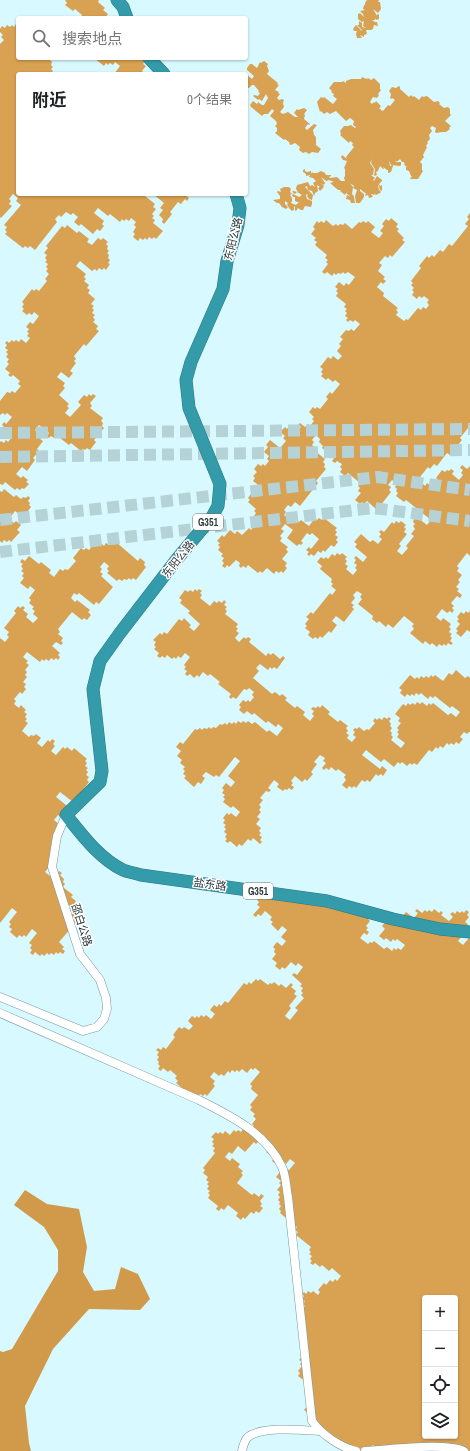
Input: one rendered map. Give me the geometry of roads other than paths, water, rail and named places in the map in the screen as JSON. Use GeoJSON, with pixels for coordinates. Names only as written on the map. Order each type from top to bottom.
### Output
{"type":"FeatureCollection","features":[{"type":"Feature","properties":{"kind":"highway"},"geometry":{"type":"LineString","coordinates":[[117,0],[123,7],[127,16]]}},
{"type":"Feature","properties":{"kind":"highway"},"geometry":{"type":"LineString","coordinates":[[151,60],[162,72]]}},
{"type":"Feature","properties":{"kind":"highway","name":"东阳公路"},"geometry":{"type":"LineString","coordinates":[[66,815],[100,782],[102,771],[93,689],[100,661],[167,572],[212,517],[218,506],[220,484],[189,408],[186,380],[192,362],[223,289],[227,261],[238,225],[240,208],[237,196]]}},
{"type":"Feature","properties":{"kind":"highway","name":"盐东路"},"geometry":{"type":"LineString","coordinates":[[66,815],[88,842],[109,862],[124,870],[141,875],[327,901],[406,922],[440,929],[470,932]]}},
{"type":"Feature","properties":{"kind":"street","name":"邵白公路"},"geometry":{"type":"LineString","coordinates":[[0,997],[83,1031],[97,1027],[104,1019],[107,1009],[106,998],[100,980],[90,969],[80,954],[52,867],[57,836],[66,815]]}},
{"type":"Feature","properties":{"kind":"street"},"geometry":{"type":"LineString","coordinates":[[0,1013],[230,1115],[253,1131],[270,1147],[282,1168],[288,1197],[312,1421],[320,1431],[348,1449],[356,1451]]}},
{"type":"Feature","properties":{"kind":"street"},"geometry":{"type":"LineString","coordinates":[[242,1451],[243,1444],[248,1437],[259,1432],[291,1430],[320,1431]]}},
{"type":"Feature","properties":{"kind":"street"},"geometry":{"type":"LineString","coordinates":[[365,1451],[437,1447],[459,1448],[464,1451]]}},
{"type":"Feature","properties":{"kind":"tunnel"},"geometry":{"type":"LineString","coordinates":[[0,433],[470,429]]}},
{"type":"Feature","properties":{"kind":"tunnel"},"geometry":{"type":"LineString","coordinates":[[0,457],[470,450]]}},
{"type":"Feature","properties":{"kind":"tunnel"},"geometry":{"type":"LineString","coordinates":[[0,520],[378,477],[470,490]]}},
{"type":"Feature","properties":{"kind":"tunnel"},"geometry":{"type":"LineString","coordinates":[[0,552],[373,508],[470,521]]}}]}
